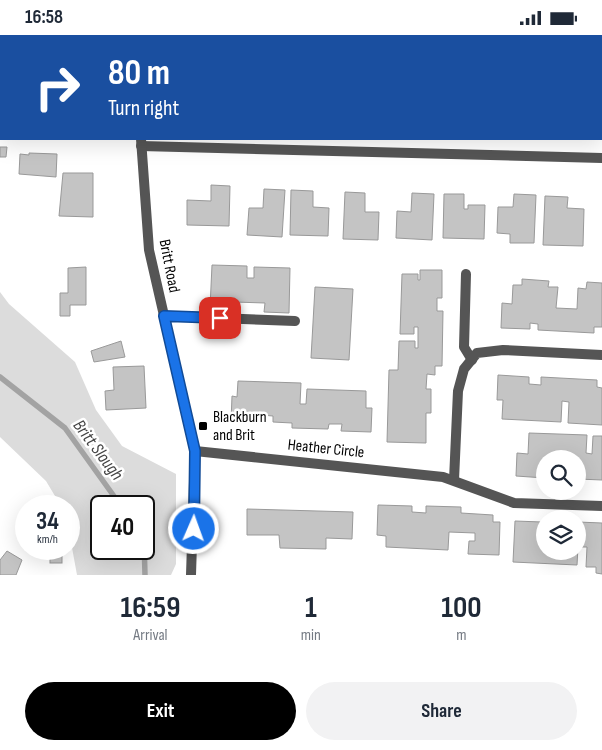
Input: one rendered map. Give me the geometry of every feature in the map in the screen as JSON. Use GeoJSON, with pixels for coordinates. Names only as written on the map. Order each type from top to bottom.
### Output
{"type":"FeatureCollection","features":[{"type":"Feature","properties":{"kind":"street"},"geometry":{"type":"LineString","coordinates":[[141,143],[602,157]]}},
{"type":"Feature","properties":{"kind":"street","name":"Britt Road"},"geometry":{"type":"LineString","coordinates":[[141,143],[149,249],[195,451],[191,575]]}},
{"type":"Feature","properties":{"kind":"street"},"geometry":{"type":"LineString","coordinates":[[466,274],[464,347],[472,360]]}},
{"type":"Feature","properties":{"kind":"street"},"geometry":{"type":"LineString","coordinates":[[164,316],[295,321]]}},
{"type":"Feature","properties":{"kind":"street"},"geometry":{"type":"LineString","coordinates":[[454,480],[458,391],[464,369],[477,353],[503,349],[602,355]]}},
{"type":"Feature","properties":{"kind":"street","name":"Heather Circle"},"geometry":{"type":"LineString","coordinates":[[195,451],[444,477],[514,503],[602,505]]}},
{"type":"Feature","properties":{"kind":"shaded area"},"geometry":{"type":"Polygon","coordinates":[[[0,292],[9,304],[75,362],[96,410],[122,446],[176,474],[176,564],[171,575],[77,575],[74,560],[80,560],[80,495],[54,495],[46,481],[0,437],[0,292]]]}},
{"type":"Feature","properties":{"kind":"building"},"geometry":{"type":"Polygon","coordinates":[[[0,147],[7,147],[6,157],[0,157],[0,147]]]}},
{"type":"Feature","properties":{"kind":"building"},"geometry":{"type":"Polygon","coordinates":[[[29,153],[57,154],[56,177],[19,174],[20,154],[29,155],[29,153]]]}},
{"type":"Feature","properties":{"kind":"building"},"geometry":{"type":"Polygon","coordinates":[[[63,173],[93,173],[93,217],[59,216],[63,173]]]}},
{"type":"Feature","properties":{"kind":"building"},"geometry":{"type":"Polygon","coordinates":[[[211,185],[230,186],[229,226],[187,225],[187,200],[211,201],[211,185]]]}},
{"type":"Feature","properties":{"kind":"building"},"geometry":{"type":"Polygon","coordinates":[[[264,189],[285,190],[282,237],[247,235],[249,208],[263,208],[264,189]]]}},
{"type":"Feature","properties":{"kind":"building"},"geometry":{"type":"Polygon","coordinates":[[[291,190],[313,191],[313,207],[329,208],[328,236],[290,235],[291,190]]]}},
{"type":"Feature","properties":{"kind":"building"},"geometry":{"type":"Polygon","coordinates":[[[345,192],[365,193],[365,212],[379,212],[378,240],[343,239],[345,192]]]}},
{"type":"Feature","properties":{"kind":"building"},"geometry":{"type":"Polygon","coordinates":[[[412,193],[434,194],[432,240],[396,238],[397,211],[411,212],[412,193]]]}},
{"type":"Feature","properties":{"kind":"building"},"geometry":{"type":"Polygon","coordinates":[[[444,194],[464,194],[464,209],[468,209],[468,205],[485,205],[484,239],[443,238],[444,194]]]}},
{"type":"Feature","properties":{"kind":"building"},"geometry":{"type":"Polygon","coordinates":[[[514,194],[536,195],[534,243],[510,243],[510,234],[497,233],[498,207],[513,207],[514,194]]]}},
{"type":"Feature","properties":{"kind":"building"},"geometry":{"type":"Polygon","coordinates":[[[545,196],[568,197],[567,208],[584,209],[583,246],[543,245],[545,196]]]}},
{"type":"Feature","properties":{"kind":"building"},"geometry":{"type":"Polygon","coordinates":[[[212,265],[247,266],[247,278],[254,278],[254,267],[290,268],[289,313],[264,312],[265,303],[234,302],[234,309],[210,308],[212,265]]]}},
{"type":"Feature","properties":{"kind":"building"},"geometry":{"type":"Polygon","coordinates":[[[86,267],[86,305],[70,305],[70,316],[60,316],[60,293],[68,293],[68,268],[86,267]]]}},
{"type":"Feature","properties":{"kind":"building"},"geometry":{"type":"Polygon","coordinates":[[[420,270],[442,270],[442,298],[437,298],[437,311],[443,311],[442,366],[435,366],[435,375],[427,374],[426,389],[431,389],[431,413],[426,413],[426,443],[387,442],[389,370],[398,370],[399,341],[415,341],[415,348],[418,348],[418,327],[414,327],[414,334],[400,334],[402,274],[418,274],[418,280],[420,280],[420,270]]]}},
{"type":"Feature","properties":{"kind":"building"},"geometry":{"type":"Polygon","coordinates":[[[522,279],[549,281],[548,287],[558,287],[556,308],[577,309],[578,288],[586,289],[587,282],[602,283],[602,327],[594,327],[594,333],[538,330],[538,324],[530,323],[530,329],[501,328],[502,303],[512,304],[513,285],[522,285],[522,279]]]}},
{"type":"Feature","properties":{"kind":"building"},"geometry":{"type":"Polygon","coordinates":[[[315,287],[353,289],[349,360],[311,358],[315,287]]]}},
{"type":"Feature","properties":{"kind":"building"},"geometry":{"type":"Polygon","coordinates":[[[121,341],[125,357],[94,362],[91,351],[121,341]]]}},
{"type":"Feature","properties":{"kind":"building"},"geometry":{"type":"Polygon","coordinates":[[[144,366],[146,408],[106,410],[105,391],[114,390],[113,367],[144,366]]]}},
{"type":"Feature","properties":{"kind":"building"},"geometry":{"type":"Polygon","coordinates":[[[498,375],[529,377],[529,384],[541,385],[541,377],[597,380],[597,387],[602,388],[602,425],[568,423],[569,402],[562,401],[561,422],[502,419],[503,400],[497,400],[498,375]]]}},
{"type":"Feature","properties":{"kind":"building"},"geometry":{"type":"Polygon","coordinates":[[[238,381],[301,383],[300,404],[306,404],[307,389],[366,391],[366,408],[372,408],[371,432],[341,431],[342,424],[329,424],[328,429],[292,428],[292,423],[273,422],[273,416],[261,415],[261,423],[231,422],[232,396],[237,397],[238,381]]]}},
{"type":"Feature","properties":{"kind":"building"},"geometry":{"type":"Polygon","coordinates":[[[529,433],[587,435],[586,453],[586,450],[536,450],[536,477],[516,476],[517,453],[528,454],[529,433]]]}},
{"type":"Feature","properties":{"kind":"building"},"geometry":{"type":"Polygon","coordinates":[[[593,436],[602,436],[602,480],[586,479],[586,453],[592,454],[593,436]]]}},
{"type":"Feature","properties":{"kind":"building"},"geometry":{"type":"Polygon","coordinates":[[[378,505],[412,506],[412,512],[426,513],[426,506],[461,507],[461,513],[493,515],[493,522],[500,522],[499,555],[468,554],[469,541],[475,541],[475,533],[449,532],[448,550],[386,547],[386,536],[377,535],[378,505]]]}},
{"type":"Feature","properties":{"kind":"building"},"geometry":{"type":"Polygon","coordinates":[[[247,509],[353,512],[352,539],[326,538],[326,549],[280,548],[279,535],[247,535],[247,509]]]}},
{"type":"Feature","properties":{"kind":"building"},"geometry":{"type":"Polygon","coordinates":[[[515,521],[536,522],[536,560],[577,560],[577,565],[513,562],[515,521]]]}},
{"type":"Feature","properties":{"kind":"building"},"geometry":{"type":"Polygon","coordinates":[[[586,522],[602,523],[602,574],[596,573],[596,567],[586,567],[586,522]]]}},
{"type":"Feature","properties":{"kind":"building"},"geometry":{"type":"Polygon","coordinates":[[[7,551],[15,556],[15,560],[22,560],[16,575],[0,575],[0,560],[7,551]]]}},
{"type":"Feature","properties":{"kind":"building"},"geometry":{"type":"Polygon","coordinates":[[[50,560],[62,560],[62,563],[50,563],[50,560]]]}},
{"type":"Feature","properties":{"kind":"waterway","name":"Britt Slough"},"geometry":{"type":"LineString","coordinates":[[0,377],[65,428],[113,495]]}},
{"type":"Feature","properties":{"kind":"waterway","name":"Britt Slough"},"geometry":{"type":"LineString","coordinates":[[145,560],[145,575]]}},
{"type":"Feature","properties":{"kind":"place","name":"Blackburn and Brit"},"geometry":{"type":"Point","coordinates":[203,426]}},
{"type":"Feature","properties":{"kind":"route"},"geometry":{"type":"LineString","coordinates":[[194,529],[195,451],[164,316],[220,318]]}}]}
